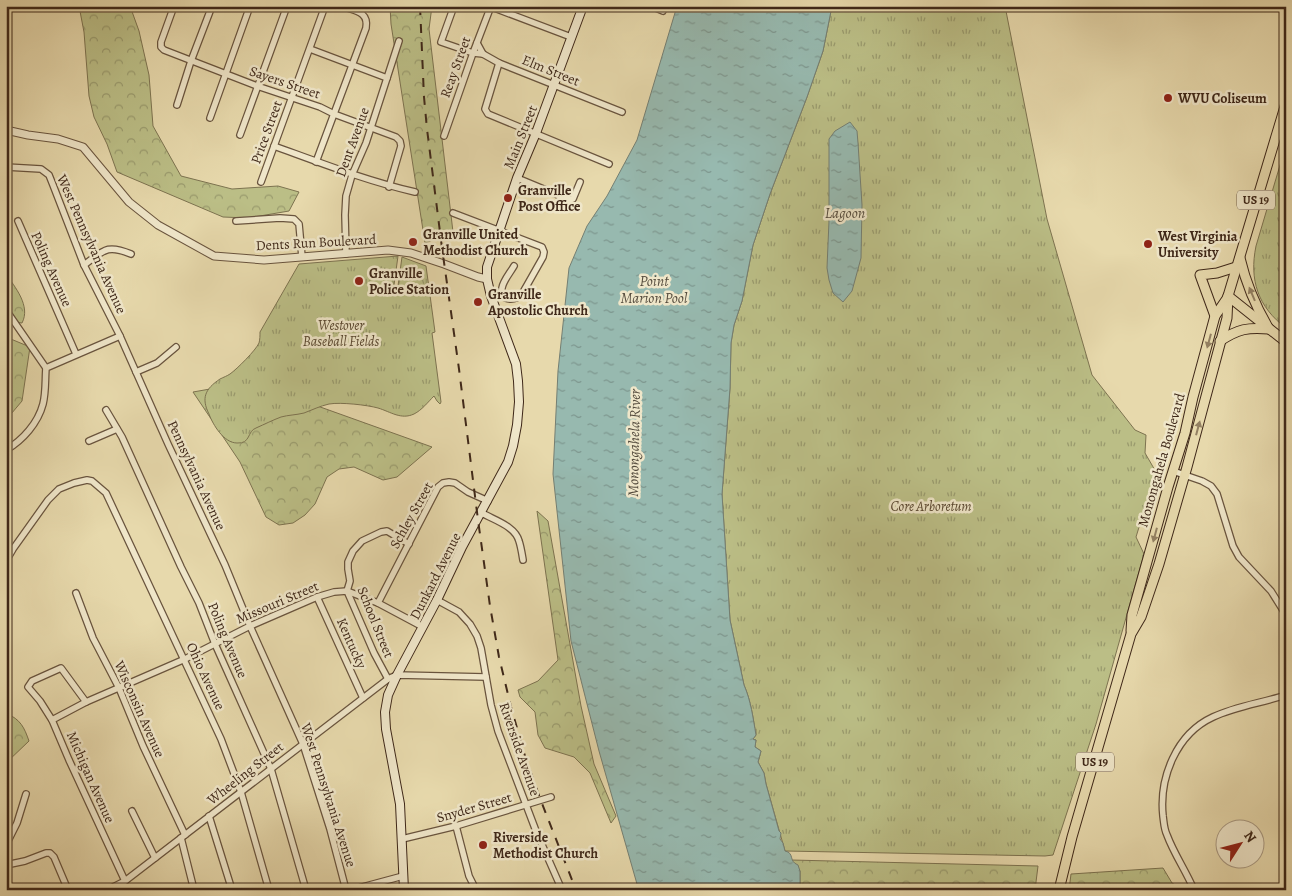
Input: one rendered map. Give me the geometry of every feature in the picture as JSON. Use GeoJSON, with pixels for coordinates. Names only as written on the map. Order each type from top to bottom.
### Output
{"type":"FeatureCollection","features":[{"type":"Feature","properties":{"kind":"main road","name":"Main Street"},"geometry":{"type":"LineString","coordinates":[[486,278],[487,267],[517,178],[536,133],[583,6]]}},
{"type":"Feature","properties":{"kind":"main road","name":"Monongahela Boulevard"},"geometry":{"type":"LineString","coordinates":[[1131,634],[1141,617],[1159,564],[1196,438],[1227,318],[1228,296],[1286,103]]}},
{"type":"Feature","properties":{"kind":"main road"},"geometry":{"type":"LineString","coordinates":[[1240,257],[1248,287],[1269,330]]}},
{"type":"Feature","properties":{"kind":"main road"},"geometry":{"type":"LineString","coordinates":[[1215,316],[1200,274],[1217,273],[1236,267]]}},
{"type":"Feature","properties":{"kind":"main road","name":"Dunkard Avenue"},"geometry":{"type":"LineString","coordinates":[[404,890],[400,804],[384,712],[388,695],[462,547],[508,462],[517,425],[519,402],[516,364],[486,278]]}},
{"type":"Feature","properties":{"kind":"main road","name":"Monongahela Boulevard"},"geometry":{"type":"LineString","coordinates":[[1059,890],[1131,634],[1132,614],[1185,433],[1215,316],[1228,296]]}},
{"type":"Feature","properties":{"kind":"main road"},"geometry":{"type":"LineString","coordinates":[[1228,296],[1286,342]]}},
{"type":"Feature","properties":{"kind":"main road"},"geometry":{"type":"LineString","coordinates":[[1220,341],[1240,330],[1253,328],[1269,330]]}},
{"type":"Feature","properties":{"kind":"street","name":"Sayers Street"},"geometry":{"type":"LineString","coordinates":[[174,6],[161,47],[164,50],[396,137],[400,141],[401,146],[390,187]]}},
{"type":"Feature","properties":{"kind":"street"},"geometry":{"type":"LineString","coordinates":[[176,105],[212,6]]}},
{"type":"Feature","properties":{"kind":"street"},"geometry":{"type":"LineString","coordinates":[[210,118],[250,6]]}},
{"type":"Feature","properties":{"kind":"street"},"geometry":{"type":"LineString","coordinates":[[240,135],[287,6]]}},
{"type":"Feature","properties":{"kind":"street","name":"Price Street"},"geometry":{"type":"LineString","coordinates":[[261,182],[325,6]]}},
{"type":"Feature","properties":{"kind":"street"},"geometry":{"type":"LineString","coordinates":[[316,162],[366,28],[366,18],[363,14],[342,6]]}},
{"type":"Feature","properties":{"kind":"street"},"geometry":{"type":"LineString","coordinates":[[454,6],[441,42],[473,54],[483,54],[478,43]]}},
{"type":"Feature","properties":{"kind":"street"},"geometry":{"type":"LineString","coordinates":[[490,6],[571,37]]}},
{"type":"Feature","properties":{"kind":"street","name":"Reay Street"},"geometry":{"type":"LineString","coordinates":[[444,136],[490,6]]}},
{"type":"Feature","properties":{"kind":"street"},"geometry":{"type":"LineString","coordinates":[[651,6],[662,11]]}},
{"type":"Feature","properties":{"kind":"street","name":"Dent Avenue"},"geometry":{"type":"LineString","coordinates":[[346,254],[346,196],[352,175],[371,128],[399,42]]}},
{"type":"Feature","properties":{"kind":"street"},"geometry":{"type":"LineString","coordinates":[[310,48],[387,78]]}},
{"type":"Feature","properties":{"kind":"street","name":"Elm Street"},"geometry":{"type":"LineString","coordinates":[[483,54],[499,63],[622,112]]}},
{"type":"Feature","properties":{"kind":"street"},"geometry":{"type":"LineString","coordinates":[[499,63],[485,109],[488,114],[609,164]]}},
{"type":"Feature","properties":{"kind":"street","name":"Dents Run Boulevard"},"geometry":{"type":"LineString","coordinates":[[6,130],[58,139],[83,147],[129,202],[158,225],[214,256],[264,260],[388,250],[411,253],[478,277],[486,278]]}},
{"type":"Feature","properties":{"kind":"street"},"geometry":{"type":"LineString","coordinates":[[274,146],[352,175],[390,187],[415,192]]}},
{"type":"Feature","properties":{"kind":"street","name":"West Pennsylvania Avenue"},"geometry":{"type":"LineString","coordinates":[[6,167],[41,169],[49,175],[84,265],[120,336]]}},
{"type":"Feature","properties":{"kind":"street"},"geometry":{"type":"LineString","coordinates":[[517,178],[570,200],[573,199],[580,182]]}},
{"type":"Feature","properties":{"kind":"street"},"geometry":{"type":"LineString","coordinates":[[453,213],[542,246],[543,257],[522,294],[512,300],[503,296],[501,290],[502,285],[514,266]]}},
{"type":"Feature","properties":{"kind":"street"},"geometry":{"type":"LineString","coordinates":[[236,221],[294,219],[299,224],[302,257]]}},
{"type":"Feature","properties":{"kind":"street","name":"Poling Avenue"},"geometry":{"type":"LineString","coordinates":[[18,221],[76,354]]}},
{"type":"Feature","properties":{"kind":"street"},"geometry":{"type":"LineString","coordinates":[[84,265],[102,252],[110,249],[118,249],[131,254]]}},
{"type":"Feature","properties":{"kind":"street"},"geometry":{"type":"LineString","coordinates":[[493,300],[503,296]]}},
{"type":"Feature","properties":{"kind":"street"},"geometry":{"type":"LineString","coordinates":[[6,310],[46,368],[43,404],[37,418],[22,438],[6,450]]}},
{"type":"Feature","properties":{"kind":"street"},"geometry":{"type":"LineString","coordinates":[[46,368],[120,336]]}},
{"type":"Feature","properties":{"kind":"street","name":"Pennsylvania Avenue"},"geometry":{"type":"LineString","coordinates":[[120,336],[225,565],[250,626]]}},
{"type":"Feature","properties":{"kind":"street"},"geometry":{"type":"LineString","coordinates":[[136,372],[157,363],[176,347]]}},
{"type":"Feature","properties":{"kind":"street","name":"Poling Avenue"},"geometry":{"type":"LineString","coordinates":[[106,410],[122,437],[199,603],[215,644],[271,768],[306,890]]}},
{"type":"Feature","properties":{"kind":"street"},"geometry":{"type":"LineString","coordinates":[[90,441],[117,429]]}},
{"type":"Feature","properties":{"kind":"street"},"geometry":{"type":"LineString","coordinates":[[1173,471],[1211,486],[1217,494],[1233,546],[1239,557],[1271,591],[1286,615]]}},
{"type":"Feature","properties":{"kind":"street","name":"Ohio Avenue"},"geometry":{"type":"LineString","coordinates":[[6,561],[48,500],[59,489],[87,480],[92,481],[106,494],[221,739],[241,792],[269,890]]}},
{"type":"Feature","properties":{"kind":"street","name":"Schley Street"},"geometry":{"type":"LineString","coordinates":[[378,603],[442,483],[455,483],[468,492],[488,501]]}},
{"type":"Feature","properties":{"kind":"street"},"geometry":{"type":"LineString","coordinates":[[482,512],[517,535],[523,560]]}},
{"type":"Feature","properties":{"kind":"street","name":"School Street"},"geometry":{"type":"LineString","coordinates":[[388,679],[374,653],[347,591],[350,581],[348,562],[356,545],[381,532],[387,531],[409,544]]}},
{"type":"Feature","properties":{"kind":"street"},"geometry":{"type":"LineString","coordinates":[[347,591],[378,603],[423,627]]}},
{"type":"Feature","properties":{"kind":"street","name":"Missouri Street"},"geometry":{"type":"LineString","coordinates":[[52,720],[86,702],[185,659],[250,626],[317,598],[334,592],[347,591]]}},
{"type":"Feature","properties":{"kind":"street","name":"Wisconsin Avenue"},"geometry":{"type":"LineString","coordinates":[[76,593],[93,638],[119,688],[183,836],[194,890]]}},
{"type":"Feature","properties":{"kind":"street","name":"Kentucky"},"geometry":{"type":"LineString","coordinates":[[317,598],[363,698]]}},
{"type":"Feature","properties":{"kind":"street","name":"Riverside Avenue"},"geometry":{"type":"LineString","coordinates":[[437,600],[459,612],[470,624],[477,636],[498,731],[536,831],[562,890]]}},
{"type":"Feature","properties":{"kind":"street","name":"West Pennsylvania Avenue"},"geometry":{"type":"LineString","coordinates":[[250,626],[303,744],[330,829],[346,890]]}},
{"type":"Feature","properties":{"kind":"street","name":"Michigan Avenue"},"geometry":{"type":"LineString","coordinates":[[86,702],[61,668],[32,681],[28,687],[52,720],[125,881]]}},
{"type":"Feature","properties":{"kind":"street"},"geometry":{"type":"LineString","coordinates":[[397,675],[486,678]]}},
{"type":"Feature","properties":{"kind":"street","name":"Wheeling Street"},"geometry":{"type":"LineString","coordinates":[[107,890],[118,887],[388,679],[397,675]]}},
{"type":"Feature","properties":{"kind":"street"},"geometry":{"type":"LineString","coordinates":[[1194,890],[1166,834],[1164,823],[1162,795],[1174,756],[1191,733],[1200,724],[1212,717],[1286,695]]}},
{"type":"Feature","properties":{"kind":"street"},"geometry":{"type":"LineString","coordinates":[[6,845],[20,814],[26,794]]}},
{"type":"Feature","properties":{"kind":"street","name":"Snyder Street"},"geometry":{"type":"LineString","coordinates":[[402,839],[456,826],[551,797]]}},
{"type":"Feature","properties":{"kind":"street"},"geometry":{"type":"LineString","coordinates":[[132,811],[155,858]]}},
{"type":"Feature","properties":{"kind":"street"},"geometry":{"type":"LineString","coordinates":[[209,816],[232,890]]}},
{"type":"Feature","properties":{"kind":"street"},"geometry":{"type":"LineString","coordinates":[[456,826],[469,876],[476,890]]}},
{"type":"Feature","properties":{"kind":"street"},"geometry":{"type":"LineString","coordinates":[[6,865],[50,853],[54,857],[68,890]]}},
{"type":"Feature","properties":{"kind":"street"},"geometry":{"type":"LineString","coordinates":[[351,890],[403,876]]}},
{"type":"Feature","properties":{"kind":"green space"},"geometry":{"type":"Polygon","coordinates":[[[79,6],[130,6],[139,31],[149,75],[153,126],[181,176],[232,189],[278,186],[299,192],[289,211],[248,218],[223,217],[117,172],[107,144],[94,117],[89,96],[84,32],[79,6]]]}},
{"type":"Feature","properties":{"kind":"green space"},"geometry":{"type":"Polygon","coordinates":[[[390,6],[432,6],[429,29],[453,232],[425,243],[391,24],[390,6]]]}},
{"type":"Feature","properties":{"kind":"green space","name":"Core Arboretum"},"geometry":{"type":"Polygon","coordinates":[[[832,6],[1005,6],[1047,219],[1092,375],[1135,430],[1146,435],[1145,453],[1156,472],[1136,537],[1144,554],[1096,724],[1053,855],[785,851],[764,773],[758,762],[761,751],[755,747],[756,740],[753,739],[756,735],[753,716],[744,685],[730,620],[722,494],[730,388],[731,343],[734,325],[742,301],[753,245],[823,51],[832,6]]]}},
{"type":"Feature","properties":{"kind":"green space"},"geometry":{"type":"Polygon","coordinates":[[[1286,145],[1286,328],[1276,320],[1262,302],[1255,281],[1254,258],[1286,145]]]}},
{"type":"Feature","properties":{"kind":"green space","name":"Westover Baseball Fields"},"geometry":{"type":"Polygon","coordinates":[[[398,256],[394,285],[398,286],[402,257],[426,266],[435,332],[432,333],[440,404],[434,396],[417,412],[405,416],[396,415],[378,408],[334,403],[272,421],[253,430],[245,442],[232,442],[223,437],[213,423],[205,403],[206,394],[211,386],[233,372],[257,346],[260,332],[299,264],[398,256]]]}},
{"type":"Feature","properties":{"kind":"green space"},"geometry":{"type":"Polygon","coordinates":[[[6,274],[23,303],[25,310],[22,323],[6,318],[6,274]]]}},
{"type":"Feature","properties":{"kind":"green space"},"geometry":{"type":"Polygon","coordinates":[[[6,337],[30,347],[22,401],[6,420],[6,337]]]}},
{"type":"Feature","properties":{"kind":"green space"},"geometry":{"type":"Polygon","coordinates":[[[227,386],[270,389],[432,447],[397,477],[383,480],[354,467],[339,469],[327,477],[315,504],[305,515],[293,523],[279,525],[266,517],[240,462],[193,392],[227,386]]]}},
{"type":"Feature","properties":{"kind":"green space"},"geometry":{"type":"Polygon","coordinates":[[[537,511],[548,521],[581,706],[594,764],[616,816],[611,823],[590,773],[574,757],[545,748],[538,735],[535,712],[520,697],[518,690],[538,681],[558,660],[537,511]]]}},
{"type":"Feature","properties":{"kind":"green space"},"geometry":{"type":"Polygon","coordinates":[[[6,713],[21,724],[29,741],[6,763],[6,713]]]}},
{"type":"Feature","properties":{"kind":"green space"},"geometry":{"type":"Polygon","coordinates":[[[791,860],[1038,866],[1035,890],[800,890],[800,871],[791,860]]]}},
{"type":"Feature","properties":{"kind":"green space"},"geometry":{"type":"Polygon","coordinates":[[[1163,868],[1172,883],[1180,888],[1180,890],[1069,890],[1071,874],[1163,868]]]}},
{"type":"Feature","properties":{"kind":"water","name":"Point Marion Pool"},"geometry":{"type":"Polygon","coordinates":[[[677,6],[832,6],[823,51],[753,245],[742,301],[734,325],[731,343],[730,388],[722,494],[730,620],[744,685],[753,716],[756,735],[753,739],[756,740],[755,747],[761,751],[758,762],[764,773],[781,833],[780,839],[785,851],[790,853],[800,871],[800,890],[640,890],[599,751],[571,641],[553,474],[558,371],[569,268],[587,226],[607,196],[637,140],[677,6]]]}},
{"type":"Feature","properties":{"kind":"water","name":"Lagoon"},"geometry":{"type":"Polygon","coordinates":[[[850,122],[857,131],[858,143],[862,205],[861,258],[852,291],[843,302],[833,293],[827,268],[829,139],[835,131],[850,122]]]}},
{"type":"Feature","properties":{"kind":"railway"},"geometry":{"type":"LineString","coordinates":[[420,6],[427,129],[490,606],[499,657],[525,756],[576,890]]}},
{"type":"Feature","properties":{"kind":"place","name":"WVU Coliseum"},"geometry":{"type":"Point","coordinates":[1168,98]}},
{"type":"Feature","properties":{"kind":"place","name":"Granville Post Office"},"geometry":{"type":"Point","coordinates":[508,198]}},
{"type":"Feature","properties":{"kind":"place","name":"Granville United Methodist Church"},"geometry":{"type":"Point","coordinates":[413,242]}},
{"type":"Feature","properties":{"kind":"place","name":"West Virginia University"},"geometry":{"type":"Point","coordinates":[1148,244]}},
{"type":"Feature","properties":{"kind":"place","name":"Granville Police Station"},"geometry":{"type":"Point","coordinates":[359,281]}},
{"type":"Feature","properties":{"kind":"place","name":"Granville Apostolic Church"},"geometry":{"type":"Point","coordinates":[478,302]}},
{"type":"Feature","properties":{"kind":"place","name":"Riverside Methodist Church"},"geometry":{"type":"Point","coordinates":[483,845]}},
{"type":"Feature","properties":{"kind":"water label","name":"Monongahela River"},"geometry":{"type":"Point","coordinates":[634,443]}}]}
